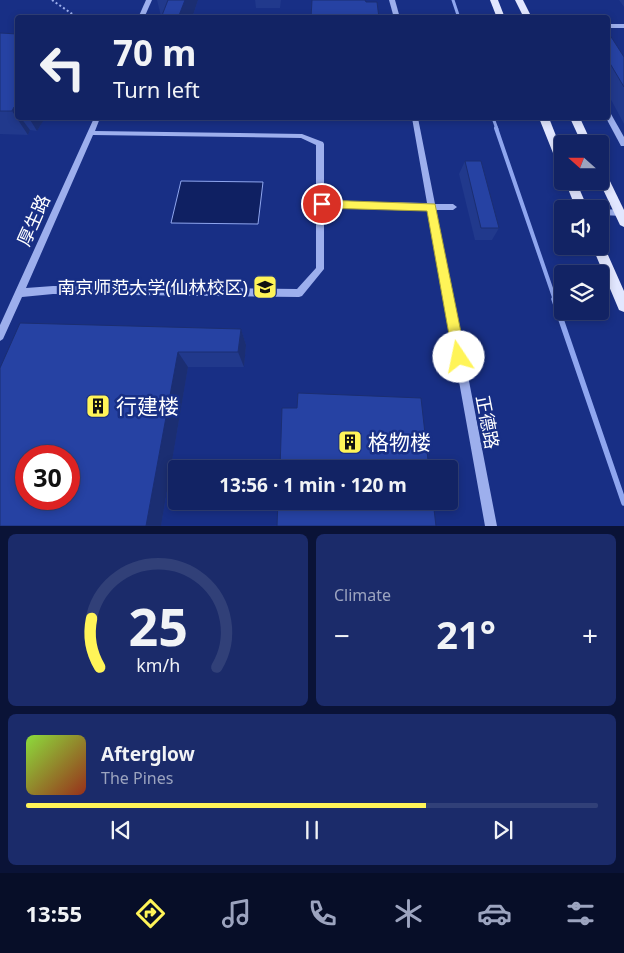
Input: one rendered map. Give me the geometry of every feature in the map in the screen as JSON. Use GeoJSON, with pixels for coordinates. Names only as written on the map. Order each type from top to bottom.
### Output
{"type":"FeatureCollection","features":[{"type":"Feature","properties":{"kind":"main road"},"geometry":{"type":"LineString","coordinates":[[494,0],[501,15]]}},
{"type":"Feature","properties":{"kind":"main road"},"geometry":{"type":"LineString","coordinates":[[520,0],[527,15]]}},
{"type":"Feature","properties":{"kind":"main road"},"geometry":{"type":"LineString","coordinates":[[545,120],[554,143]]}},
{"type":"Feature","properties":{"kind":"main road"},"geometry":{"type":"LineString","coordinates":[[576,120],[583,135]]}},
{"type":"Feature","properties":{"kind":"main road"},"geometry":{"type":"LineString","coordinates":[[609,189],[622,216]]}},
{"type":"Feature","properties":{"kind":"main road"},"geometry":{"type":"LineString","coordinates":[[602,255],[624,306]]}},
{"type":"Feature","properties":{"kind":"street"},"geometry":{"type":"LineString","coordinates":[[142,15],[149,0]]}},
{"type":"Feature","properties":{"kind":"street"},"geometry":{"type":"LineString","coordinates":[[392,0],[396,15]]}},
{"type":"Feature","properties":{"kind":"street"},"geometry":{"type":"LineString","coordinates":[[610,26],[624,26]]}},
{"type":"Feature","properties":{"kind":"street"},"geometry":{"type":"LineString","coordinates":[[610,118],[624,144]]}},
{"type":"Feature","properties":{"kind":"street","name":"厚生路"},"geometry":{"type":"LineString","coordinates":[[0,336],[96,120]]}},
{"type":"Feature","properties":{"kind":"street","name":"正德路"},"geometry":{"type":"LineString","coordinates":[[415,120],[491,526]]}},
{"type":"Feature","properties":{"kind":"street"},"geometry":{"type":"LineString","coordinates":[[19,293],[53,290],[299,293],[320,269],[322,204],[320,144],[302,136],[90,133]]}},
{"type":"Feature","properties":{"kind":"street"},"geometry":{"type":"LineString","coordinates":[[322,204],[453,207]]}},
{"type":"Feature","properties":{"kind":"street"},"geometry":{"type":"LineString","coordinates":[[609,214],[622,216]]}},
{"type":"Feature","properties":{"kind":"path"},"geometry":{"type":"LineString","coordinates":[[52,0],[74,15]]}},
{"type":"Feature","properties":{"kind":"shaded area"},"geometry":{"type":"Polygon","coordinates":[[[181,181],[263,182],[258,224],[171,223],[181,181]]]}},
{"type":"Feature","properties":{"kind":"building"},"geometry":{"type":"Polygon","coordinates":[[[168,0],[185,0],[179,15],[162,15],[168,0]]]}},
{"type":"Feature","properties":{"kind":"building"},"geometry":{"type":"Polygon","coordinates":[[[312,0],[365,0],[366,2],[377,2],[379,15],[311,15],[312,0]]]}},
{"type":"Feature","properties":{"kind":"building"},"geometry":{"type":"Polygon","coordinates":[[[0,33],[15,34],[15,107],[12,111],[0,111],[0,33]]]}},
{"type":"Feature","properties":{"kind":"building"},"geometry":{"type":"Polygon","coordinates":[[[610,35],[624,57],[624,87],[610,63],[610,35]]]}},
{"type":"Feature","properties":{"kind":"building"},"geometry":{"type":"Polygon","coordinates":[[[465,161],[481,161],[499,228],[481,228],[465,161]]]}},
{"type":"Feature","properties":{"kind":"building","name":"行建楼"},"geometry":{"type":"Polygon","coordinates":[[[20,323],[241,329],[238,352],[178,352],[146,526],[0,526],[0,368],[20,323]]]}},
{"type":"Feature","properties":{"kind":"building","name":"格物楼"},"geometry":{"type":"Polygon","coordinates":[[[298,393],[421,398],[428,460],[280,460],[282,408],[297,408],[298,393]]]}},
{"type":"Feature","properties":{"kind":"building","name":"格物楼"},"geometry":{"type":"Polygon","coordinates":[[[278,510],[434,510],[436,526],[277,526],[278,510]]]}},
{"type":"Feature","properties":{"kind":"waterway"},"geometry":{"type":"LineString","coordinates":[[453,0],[458,15]]}},
{"type":"Feature","properties":{"kind":"waterway"},"geometry":{"type":"LineString","coordinates":[[494,120],[497,129]]}},
{"type":"Feature","properties":{"kind":"waterway"},"geometry":{"type":"LineString","coordinates":[[496,128],[554,297]]}},
{"type":"Feature","properties":{"kind":"waterway"},"geometry":{"type":"LineString","coordinates":[[561,320],[624,503]]}},
{"type":"Feature","properties":{"kind":"place","name":"南京师范大学(仙林校区)"},"geometry":{"type":"Point","coordinates":[265,287]}},
{"type":"Feature","properties":{"kind":"place","name":"行建楼"},"geometry":{"type":"Point","coordinates":[98,406]}},
{"type":"Feature","properties":{"kind":"place","name":"格物楼"},"geometry":{"type":"Point","coordinates":[350,442]}},
{"type":"Feature","properties":{"kind":"route"},"geometry":{"type":"LineString","coordinates":[[322,204],[431,207],[459,357]]}}]}
